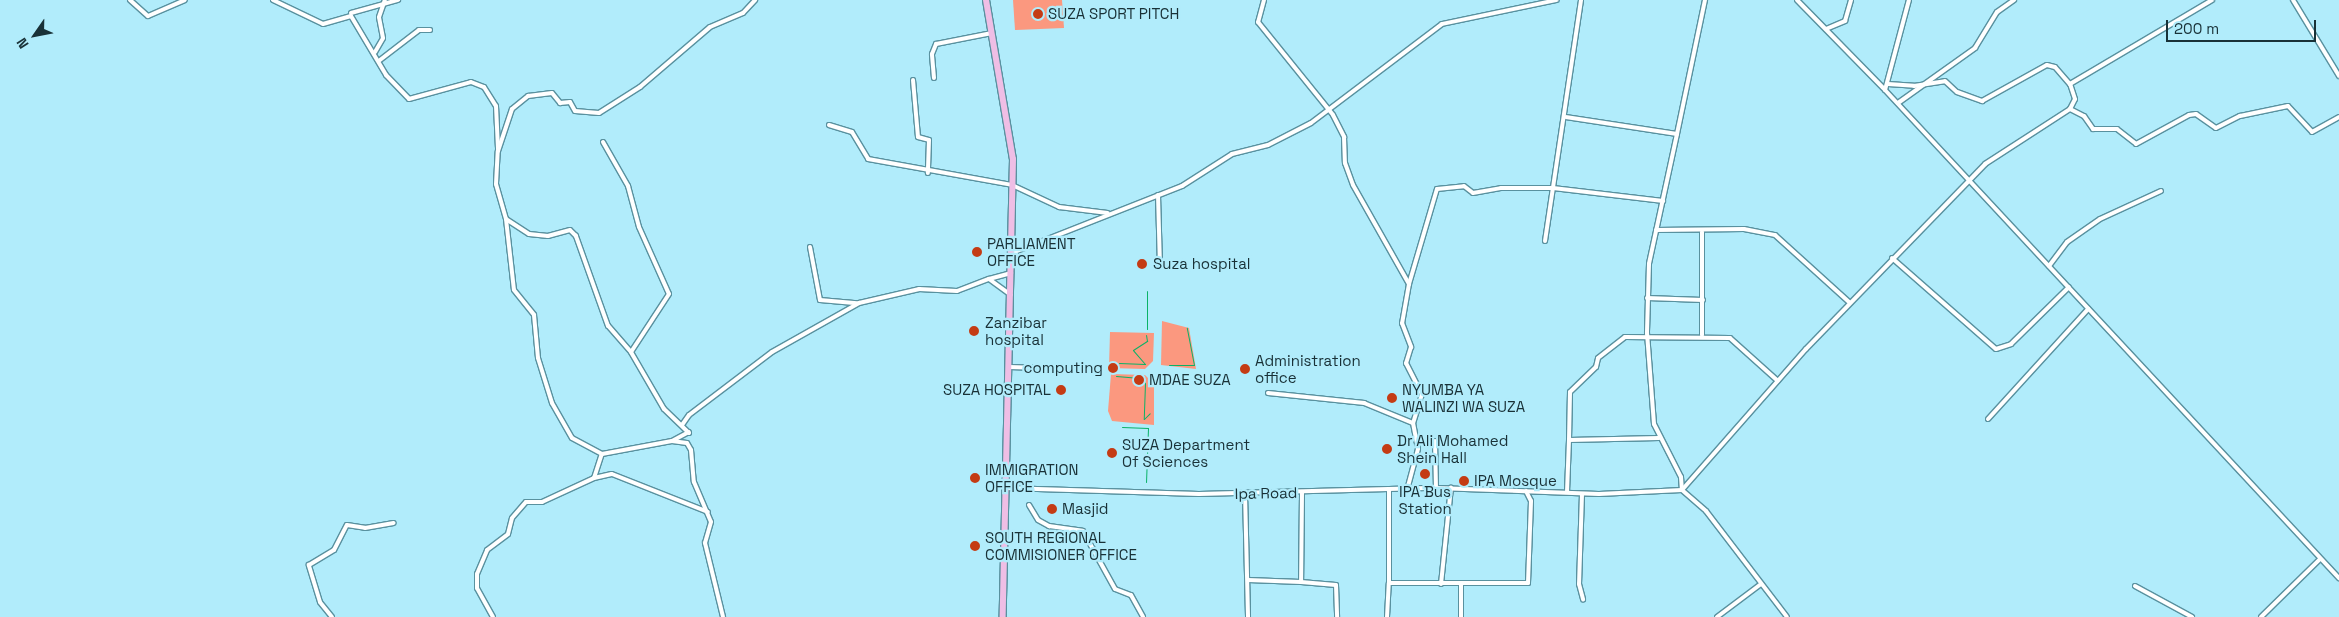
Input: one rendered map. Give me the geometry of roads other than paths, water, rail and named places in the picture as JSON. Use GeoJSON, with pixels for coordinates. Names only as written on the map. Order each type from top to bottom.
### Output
{"type":"FeatureCollection","features":[{"type":"Feature","properties":{"kind":"main road"},"geometry":{"type":"LineString","coordinates":[[986,0],[1011,140],[1012,252],[1003,617]]}},
{"type":"Feature","properties":{"kind":"street"},"geometry":{"type":"LineString","coordinates":[[130,0],[148,16],[185,0]]}},
{"type":"Feature","properties":{"kind":"street"},"geometry":{"type":"LineString","coordinates":[[273,0],[323,24],[351,16],[380,60],[386,75],[409,99],[417,100],[471,82],[484,87],[496,106],[498,151],[496,184],[506,219],[514,290],[534,315],[538,358],[552,403],[572,438],[602,454],[672,441],[689,433]]}},
{"type":"Feature","properties":{"kind":"street"},"geometry":{"type":"LineString","coordinates":[[351,13],[384,2],[398,0]]}},
{"type":"Feature","properties":{"kind":"street"},"geometry":{"type":"LineString","coordinates":[[498,151],[506,121],[528,96],[552,93],[560,103],[570,102],[574,112],[599,113],[640,87],[710,27],[743,13],[755,0]]}},
{"type":"Feature","properties":{"kind":"street"},"geometry":{"type":"LineString","coordinates":[[1264,0],[1258,22],[1330,111],[1344,137],[1345,163],[1353,185],[1409,284]]}},
{"type":"Feature","properties":{"kind":"street"},"geometry":{"type":"LineString","coordinates":[[1012,252],[1182,186],[1232,154],[1268,145],[1330,111],[1442,24],[1557,0]]}},
{"type":"Feature","properties":{"kind":"street"},"geometry":{"type":"LineString","coordinates":[[1545,241],[1566,118],[1581,0]]}},
{"type":"Feature","properties":{"kind":"street"},"geometry":{"type":"LineString","coordinates":[[1705,0],[1656,230],[1647,298],[1649,400],[1659,438],[1681,477],[1682,490],[1706,511],[1787,617]]}},
{"type":"Feature","properties":{"kind":"street"},"geometry":{"type":"LineString","coordinates":[[1797,0],[1898,103],[2339,578]]}},
{"type":"Feature","properties":{"kind":"street"},"geometry":{"type":"LineString","coordinates":[[1826,29],[1845,21],[1851,0]]}},
{"type":"Feature","properties":{"kind":"street"},"geometry":{"type":"LineString","coordinates":[[1885,90],[1908,0]]}},
{"type":"Feature","properties":{"kind":"street"},"geometry":{"type":"LineString","coordinates":[[1898,103],[1975,48],[1998,12],[2014,0]]}},
{"type":"Feature","properties":{"kind":"street"},"geometry":{"type":"LineString","coordinates":[[2070,84],[2212,0]]}},
{"type":"Feature","properties":{"kind":"street"},"geometry":{"type":"LineString","coordinates":[[2293,0],[2339,76]]}},
{"type":"Feature","properties":{"kind":"street"},"geometry":{"type":"LineString","coordinates":[[375,52],[383,38],[380,17],[384,2]]}},
{"type":"Feature","properties":{"kind":"street"},"geometry":{"type":"LineString","coordinates":[[380,60],[419,30],[430,30]]}},
{"type":"Feature","properties":{"kind":"street"},"geometry":{"type":"LineString","coordinates":[[934,78],[932,54],[936,44],[992,33]]}},
{"type":"Feature","properties":{"kind":"street"},"geometry":{"type":"LineString","coordinates":[[1682,490],[1850,303],[1997,152],[2070,109],[2075,99],[2070,84],[2056,67],[2047,65],[1982,101],[1957,92],[1945,81],[1925,84],[1888,84]]}},
{"type":"Feature","properties":{"kind":"street"},"geometry":{"type":"LineString","coordinates":[[913,80],[918,137],[929,140],[928,173]]}},
{"type":"Feature","properties":{"kind":"street"},"geometry":{"type":"LineString","coordinates":[[2070,109],[2084,116],[2093,129],[2117,129],[2136,144],[2189,115],[2196,114],[2216,128],[2240,116],[2288,106],[2312,132],[2339,117]]}},
{"type":"Feature","properties":{"kind":"street"},"geometry":{"type":"LineString","coordinates":[[1566,118],[1677,134]]}},
{"type":"Feature","properties":{"kind":"street"},"geometry":{"type":"LineString","coordinates":[[829,125],[852,132],[868,159],[928,173],[1012,185],[1059,207],[1109,213]]}},
{"type":"Feature","properties":{"kind":"street"},"geometry":{"type":"LineString","coordinates":[[603,142],[628,186],[639,227],[669,294],[632,352]]}},
{"type":"Feature","properties":{"kind":"street"},"geometry":{"type":"LineString","coordinates":[[1407,490],[1418,449],[1414,423],[1422,394],[1406,363],[1410,347],[1402,323],[1409,284],[1437,189],[1464,186],[1474,194],[1501,188],[1553,188],[1663,202]]}},
{"type":"Feature","properties":{"kind":"street"},"geometry":{"type":"LineString","coordinates":[[2049,266],[2067,242],[2100,220],[2161,191]]}},
{"type":"Feature","properties":{"kind":"street"},"geometry":{"type":"LineString","coordinates":[[1158,195],[1160,266]]}},
{"type":"Feature","properties":{"kind":"street"},"geometry":{"type":"LineString","coordinates":[[506,219],[529,234],[548,236],[570,230],[576,236],[608,326],[632,352],[664,409],[689,433]]}},
{"type":"Feature","properties":{"kind":"street"},"geometry":{"type":"LineString","coordinates":[[1656,230],[1702,232],[1744,229],[1775,235],[1850,303]]}},
{"type":"Feature","properties":{"kind":"street"},"geometry":{"type":"LineString","coordinates":[[1702,232],[1702,336]]}},
{"type":"Feature","properties":{"kind":"street"},"geometry":{"type":"LineString","coordinates":[[810,247],[820,300],[859,303]]}},
{"type":"Feature","properties":{"kind":"street"},"geometry":{"type":"LineString","coordinates":[[1892,258],[1996,349],[2010,344],[2069,287]]}},
{"type":"Feature","properties":{"kind":"street"},"geometry":{"type":"LineString","coordinates":[[689,433],[681,424],[688,415],[772,352],[859,303],[919,289],[957,291],[1011,273]]}},
{"type":"Feature","properties":{"kind":"street"},"geometry":{"type":"LineString","coordinates":[[989,279],[1011,295]]}},
{"type":"Feature","properties":{"kind":"street"},"geometry":{"type":"LineString","coordinates":[[1647,298],[1703,300]]}},
{"type":"Feature","properties":{"kind":"street"},"geometry":{"type":"LineString","coordinates":[[1988,419],[2088,309]]}},
{"type":"Feature","properties":{"kind":"street"},"geometry":{"type":"LineString","coordinates":[[1567,492],[1570,392],[1596,368],[1598,358],[1625,336],[1647,334],[1730,338],[1778,381]]}},
{"type":"Feature","properties":{"kind":"street"},"geometry":{"type":"LineString","coordinates":[[1008,367],[1034,368]]}},
{"type":"Feature","properties":{"kind":"street"},"geometry":{"type":"LineString","coordinates":[[1268,393],[1315,396],[1392,411],[1414,423]]}},
{"type":"Feature","properties":{"kind":"street"},"geometry":{"type":"LineString","coordinates":[[1570,440],[1659,438]]}},
{"type":"Feature","properties":{"kind":"street"},"geometry":{"type":"LineString","coordinates":[[672,441],[689,445],[694,482],[708,512],[711,526],[705,543],[723,617]]}},
{"type":"Feature","properties":{"kind":"street"},"geometry":{"type":"LineString","coordinates":[[1435,441],[1436,488]]}},
{"type":"Feature","properties":{"kind":"street"},"geometry":{"type":"LineString","coordinates":[[594,478],[602,454]]}},
{"type":"Feature","properties":{"kind":"street"},"geometry":{"type":"LineString","coordinates":[[493,617],[477,588],[477,574],[487,550],[508,534],[512,518],[526,502],[542,502],[594,478],[612,474],[708,512]]}},
{"type":"Feature","properties":{"kind":"street","name":"Ipa Road"},"geometry":{"type":"LineString","coordinates":[[1005,488],[1245,493],[1452,488],[1582,494],[1682,490]]}},
{"type":"Feature","properties":{"kind":"street"},"geometry":{"type":"LineString","coordinates":[[1441,584],[1452,488]]}},
{"type":"Feature","properties":{"kind":"street"},"geometry":{"type":"LineString","coordinates":[[1387,617],[1389,490]]}},
{"type":"Feature","properties":{"kind":"street"},"geometry":{"type":"LineString","coordinates":[[1389,582],[1441,584],[1528,583],[1531,501],[1526,491]]}},
{"type":"Feature","properties":{"kind":"street"},"geometry":{"type":"LineString","coordinates":[[1245,493],[1248,617]]}},
{"type":"Feature","properties":{"kind":"street"},"geometry":{"type":"LineString","coordinates":[[1301,582],[1302,493]]}},
{"type":"Feature","properties":{"kind":"street"},"geometry":{"type":"LineString","coordinates":[[1582,494],[1579,584],[1582,599]]}},
{"type":"Feature","properties":{"kind":"street"},"geometry":{"type":"LineString","coordinates":[[1029,505],[1038,520],[1049,526],[1083,531],[1115,589],[1131,595],[1143,617]]}},
{"type":"Feature","properties":{"kind":"street"},"geometry":{"type":"LineString","coordinates":[[332,617],[320,602],[309,565],[334,550],[347,525],[365,528],[394,523]]}},
{"type":"Feature","properties":{"kind":"street"},"geometry":{"type":"LineString","coordinates":[[2261,617],[2320,559]]}},
{"type":"Feature","properties":{"kind":"street"},"geometry":{"type":"LineString","coordinates":[[1248,580],[1336,585],[1337,617]]}},
{"type":"Feature","properties":{"kind":"street"},"geometry":{"type":"LineString","coordinates":[[1461,584],[1461,617]]}},
{"type":"Feature","properties":{"kind":"street"},"geometry":{"type":"LineString","coordinates":[[1717,617],[1762,584]]}},
{"type":"Feature","properties":{"kind":"street"},"geometry":{"type":"LineString","coordinates":[[2135,586],[2192,617]]}},
{"type":"Feature","properties":{"kind":"waterway"},"geometry":{"type":"LineString","coordinates":[[1147,291],[1147,329]]}},
{"type":"Feature","properties":{"kind":"waterway"},"geometry":{"type":"LineString","coordinates":[[1169,365],[1194,365],[1187,328]]}},
{"type":"Feature","properties":{"kind":"waterway"},"geometry":{"type":"LineString","coordinates":[[1119,363],[1145,364],[1133,350],[1147,341],[1146,335]]}},
{"type":"Feature","properties":{"kind":"waterway"},"geometry":{"type":"LineString","coordinates":[[1116,376],[1140,378],[1145,383],[1144,419],[1150,413]]}},
{"type":"Feature","properties":{"kind":"waterway"},"geometry":{"type":"LineString","coordinates":[[1122,427],[1148,428],[1146,482]]}},
{"type":"Feature","properties":{"kind":"place","name":"SUZA SPORT PITCH"},"geometry":{"type":"Point","coordinates":[1038,14]}},
{"type":"Feature","properties":{"kind":"place","name":"PARLIAMENT OFFICE"},"geometry":{"type":"Point","coordinates":[977,252]}},
{"type":"Feature","properties":{"kind":"place","name":"Suza hospital"},"geometry":{"type":"Point","coordinates":[1142,264]}},
{"type":"Feature","properties":{"kind":"place","name":"Zanzibar hospital"},"geometry":{"type":"Point","coordinates":[974,331]}},
{"type":"Feature","properties":{"kind":"place","name":"computing"},"geometry":{"type":"Point","coordinates":[1113,368]}},
{"type":"Feature","properties":{"kind":"place","name":"Administration office"},"geometry":{"type":"Point","coordinates":[1245,369]}},
{"type":"Feature","properties":{"kind":"place","name":"MDAE SUZA"},"geometry":{"type":"Point","coordinates":[1139,380]}},
{"type":"Feature","properties":{"kind":"place","name":"SUZA HOSPITAL"},"geometry":{"type":"Point","coordinates":[1061,390]}},
{"type":"Feature","properties":{"kind":"place","name":"NYUMBA YA WALINZI WA SUZA"},"geometry":{"type":"Point","coordinates":[1392,398]}},
{"type":"Feature","properties":{"kind":"place","name":"Dr Ali Mohamed Shein Hall"},"geometry":{"type":"Point","coordinates":[1387,449]}},
{"type":"Feature","properties":{"kind":"place","name":"SUZA Department Of Sciences"},"geometry":{"type":"Point","coordinates":[1112,453]}},
{"type":"Feature","properties":{"kind":"place","name":"IPA Bus Station"},"geometry":{"type":"Point","coordinates":[1425,474]}},
{"type":"Feature","properties":{"kind":"place","name":"IMMIGRATION OFFICE"},"geometry":{"type":"Point","coordinates":[975,478]}},
{"type":"Feature","properties":{"kind":"place","name":"IPA Mosque"},"geometry":{"type":"Point","coordinates":[1464,481]}},
{"type":"Feature","properties":{"kind":"place","name":"Masjid"},"geometry":{"type":"Point","coordinates":[1052,509]}},
{"type":"Feature","properties":{"kind":"place","name":"SOUTH REGIONAL COMMISIONER OFFICE"},"geometry":{"type":"Point","coordinates":[975,546]}}]}
